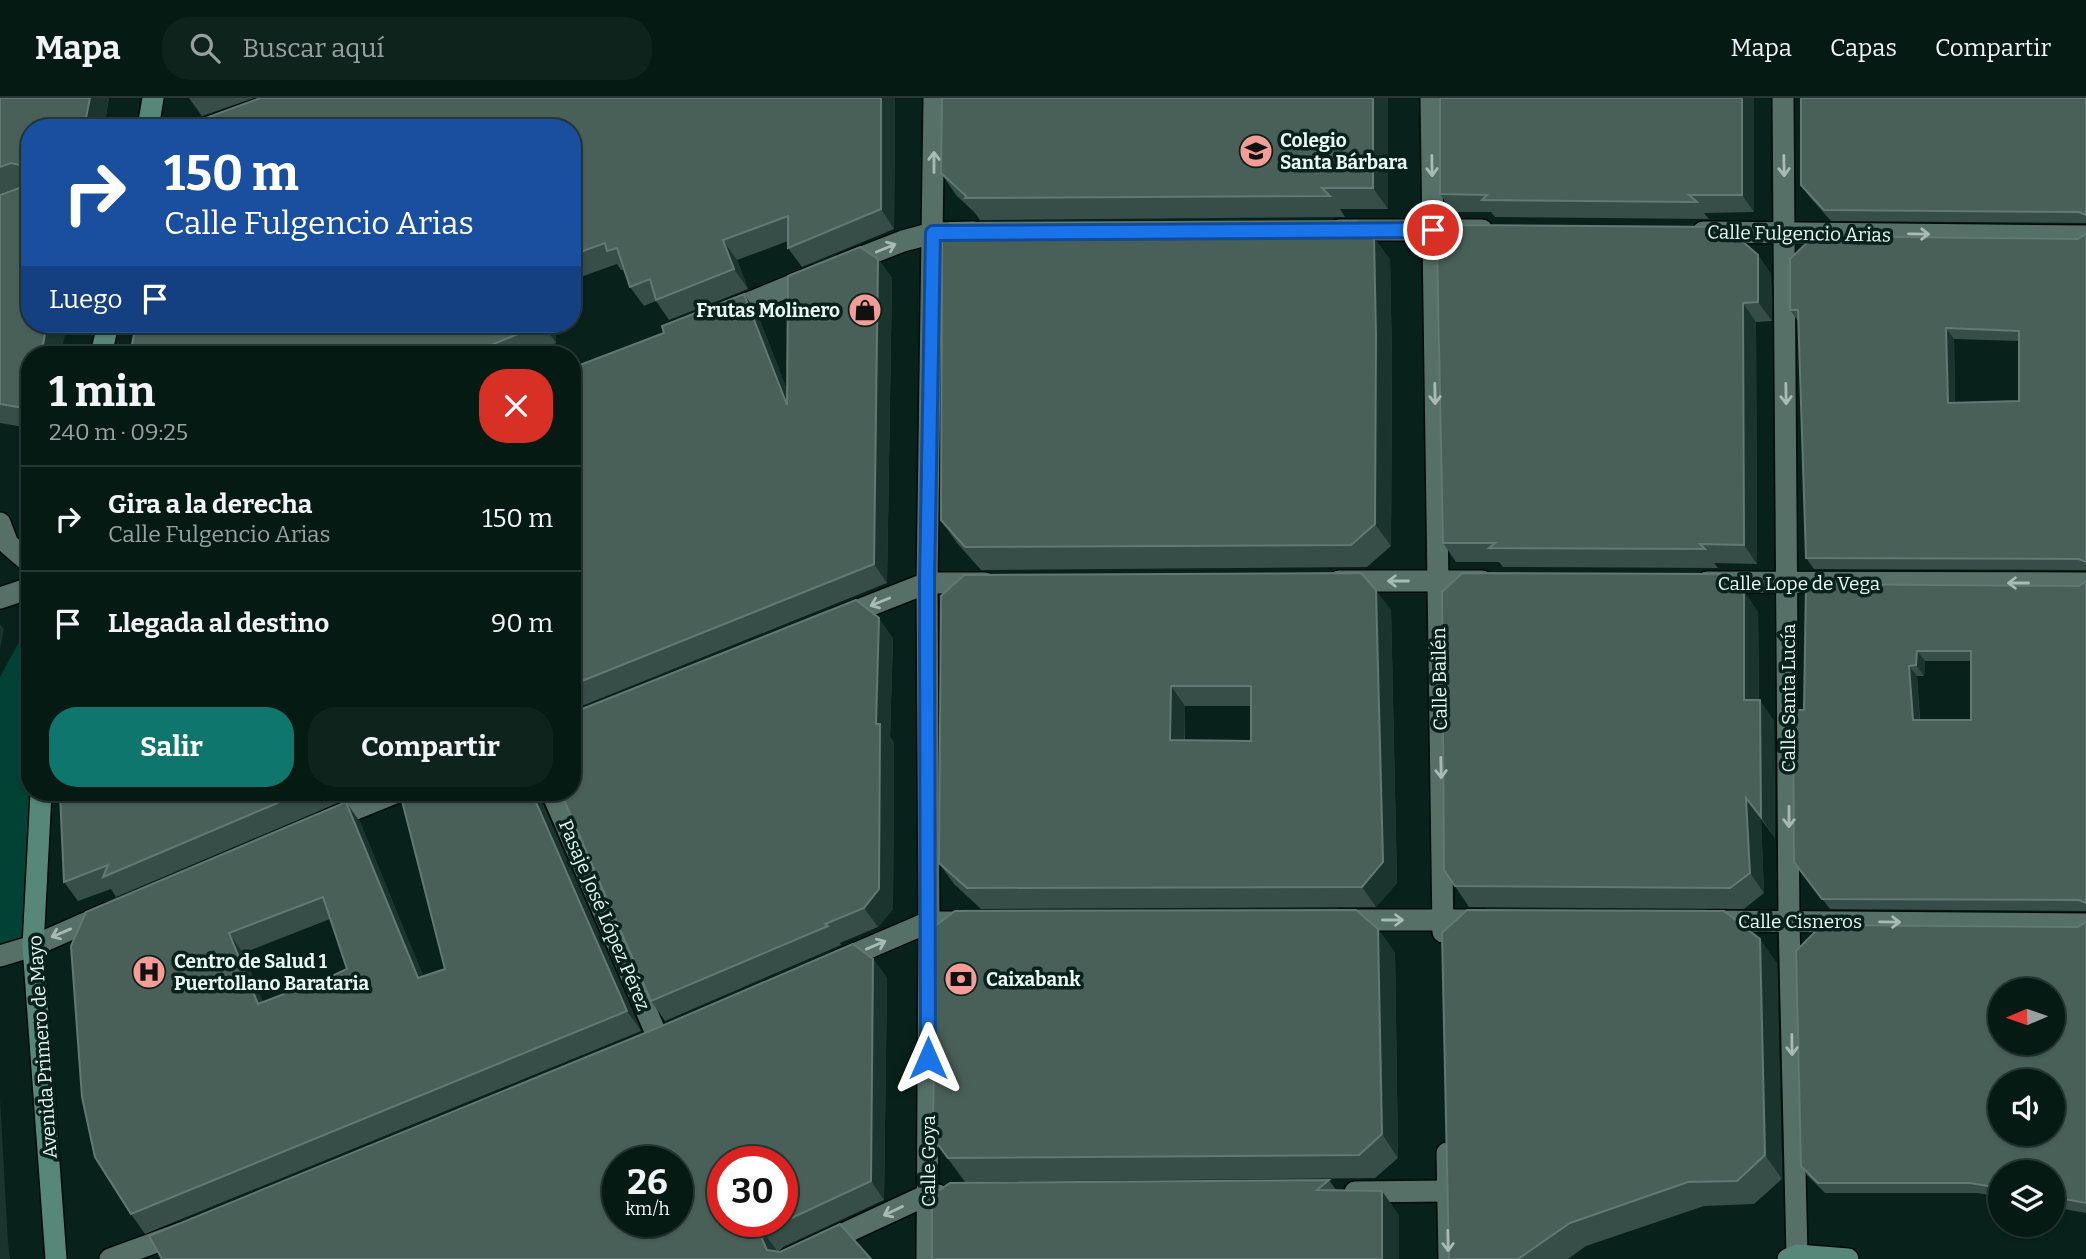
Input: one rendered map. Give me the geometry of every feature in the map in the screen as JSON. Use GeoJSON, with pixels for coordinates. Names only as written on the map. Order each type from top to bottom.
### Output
{"type":"FeatureCollection","features":[{"type":"Feature","properties":{"kind":"street"},"geometry":{"type":"LineString","coordinates":[[150,119],[153,98]]}},
{"type":"Feature","properties":{"kind":"street"},"geometry":{"type":"LineString","coordinates":[[232,119],[290,98]]}},
{"type":"Feature","properties":{"kind":"street","name":"Calle Goya"},"geometry":{"type":"LineString","coordinates":[[927,1259],[927,583],[934,98]]}},
{"type":"Feature","properties":{"kind":"street","name":"Calle Bailén"},"geometry":{"type":"LineString","coordinates":[[1431,98],[1444,947]]}},
{"type":"Feature","properties":{"kind":"street","name":"Calle Santa Lucía"},"geometry":{"type":"LineString","coordinates":[[1783,98],[1793,1257]]}},
{"type":"Feature","properties":{"kind":"street"},"geometry":{"type":"LineString","coordinates":[[1322,231],[1501,230]]}},
{"type":"Feature","properties":{"kind":"street"},"geometry":{"type":"LineString","coordinates":[[699,322],[903,241],[933,233],[989,232]]}},
{"type":"Feature","properties":{"kind":"street","name":"Calle Fulgencio Arias"},"geometry":{"type":"LineString","coordinates":[[1676,232],[2086,236]]}},
{"type":"Feature","properties":{"kind":"street"},"geometry":{"type":"LineString","coordinates":[[0,523],[8,544],[21,555]]}},
{"type":"Feature","properties":{"kind":"street"},"geometry":{"type":"LineString","coordinates":[[1313,581],[1505,581]]}},
{"type":"Feature","properties":{"kind":"street","name":"Calle Lope de Vega"},"geometry":{"type":"LineString","coordinates":[[1680,582],[2086,583]]}},
{"type":"Feature","properties":{"kind":"street"},"geometry":{"type":"LineString","coordinates":[[813,628],[927,583],[1010,583]]}},
{"type":"Feature","properties":{"kind":"street"},"geometry":{"type":"LineString","coordinates":[[0,598],[21,592]]}},
{"type":"Feature","properties":{"kind":"street","name":"Avenida Primero de Mayo"},"geometry":{"type":"LineString","coordinates":[[41,801],[33,946],[56,1259]]}},
{"type":"Feature","properties":{"kind":"street"},"geometry":{"type":"LineString","coordinates":[[308,829],[376,801]]}},
{"type":"Feature","properties":{"kind":"street","name":"Pasaje José López Pérez"},"geometry":{"type":"LineString","coordinates":[[556,801],[664,1035],[633,1048]]}},
{"type":"Feature","properties":{"kind":"street"},"geometry":{"type":"LineString","coordinates":[[0,956],[33,946],[121,908]]}},
{"type":"Feature","properties":{"kind":"street"},"geometry":{"type":"LineString","coordinates":[[1318,920],[1499,920]]}},
{"type":"Feature","properties":{"kind":"street","name":"Calle Cisneros"},"geometry":{"type":"LineString","coordinates":[[1692,921],[2086,924]]}},
{"type":"Feature","properties":{"kind":"street"},"geometry":{"type":"LineString","coordinates":[[818,970],[929,922],[984,922]]}},
{"type":"Feature","properties":{"kind":"street"},"geometry":{"type":"LineString","coordinates":[[1447,1137],[1449,1259]]}},
{"type":"Feature","properties":{"kind":"street"},"geometry":{"type":"LineString","coordinates":[[1338,1192],[1447,1191]]}},
{"type":"Feature","properties":{"kind":"street"},"geometry":{"type":"LineString","coordinates":[[789,1259],[928,1195],[955,1195]]}},
{"type":"Feature","properties":{"kind":"street"},"geometry":{"type":"LineString","coordinates":[[110,1259],[154,1252],[201,1225]]}},
{"type":"Feature","properties":{"kind":"street"},"geometry":{"type":"LineString","coordinates":[[1793,1257],[1848,1259]]}},
{"type":"Feature","properties":{"kind":"green space"},"geometry":{"type":"Polygon","coordinates":[[[21,638],[21,801],[41,801],[33,946],[0,956],[0,677],[21,638]]]}},
{"type":"Feature","properties":{"kind":"building"},"geometry":{"type":"Polygon","coordinates":[[[0,98],[90,98],[86,119],[21,119],[21,165],[11,163],[0,167],[0,98]]]}},
{"type":"Feature","properties":{"kind":"building"},"geometry":{"type":"Polygon","coordinates":[[[260,98],[881,98],[881,209],[788,248],[788,216],[723,240],[734,269],[656,300],[650,279],[630,287],[617,248],[607,251],[605,243],[581,252],[581,119],[206,118],[260,98]]]}},
{"type":"Feature","properties":{"kind":"building"},"geometry":{"type":"Polygon","coordinates":[[[942,98],[1373,98],[1373,188],[1322,188],[1330,196],[965,198],[966,196],[941,173],[942,98]]]}},
{"type":"Feature","properties":{"kind":"building"},"geometry":{"type":"Polygon","coordinates":[[[1440,98],[1742,98],[1742,195],[1689,195],[1697,202],[1482,200],[1487,195],[1440,194],[1440,98]]]}},
{"type":"Feature","properties":{"kind":"building"},"geometry":{"type":"Polygon","coordinates":[[[1801,98],[2086,98],[2086,215],[2079,212],[1824,210],[1801,185],[1801,98]]]}},
{"type":"Feature","properties":{"kind":"building"},"geometry":{"type":"Polygon","coordinates":[[[21,186],[21,333],[45,333],[43,346],[21,346],[21,408],[0,404],[0,195],[21,186]]]}},
{"type":"Feature","properties":{"kind":"building"},"geometry":{"type":"Polygon","coordinates":[[[1357,221],[1374,238],[1375,524],[1351,545],[965,547],[941,520],[942,239],[950,223],[1357,221]]]}},
{"type":"Feature","properties":{"kind":"building"},"geometry":{"type":"Polygon","coordinates":[[[1458,225],[1726,227],[1758,255],[1758,302],[1743,303],[1744,545],[1700,544],[1705,549],[1489,548],[1495,543],[1443,543],[1437,249],[1458,225]]]}},
{"type":"Feature","properties":{"kind":"building"},"geometry":{"type":"Polygon","coordinates":[[[2086,234],[2086,562],[2079,559],[1806,558],[1798,310],[1790,310],[1790,259],[1814,236],[2078,239],[2086,234]],[[1946,328],[1948,403],[2019,401],[2019,331],[1946,328]]]}},
{"type":"Feature","properties":{"kind":"building"},"geometry":{"type":"Polygon","coordinates":[[[860,247],[878,259],[874,564],[581,681],[581,365],[664,333],[662,326],[744,294],[787,405],[788,276],[860,247]]]}},
{"type":"Feature","properties":{"kind":"building"},"geometry":{"type":"Polygon","coordinates":[[[134,333],[520,333],[489,346],[132,346],[134,333]]]}},
{"type":"Feature","properties":{"kind":"building"},"geometry":{"type":"Polygon","coordinates":[[[1361,573],[1376,590],[1383,862],[1362,887],[967,888],[939,863],[941,596],[964,575],[1361,573]],[[1171,686],[1170,740],[1251,741],[1251,686],[1171,686]]]}},
{"type":"Feature","properties":{"kind":"building"},"geometry":{"type":"Polygon","coordinates":[[[1462,573],[1728,574],[1744,591],[1744,700],[1760,700],[1761,817],[1746,798],[1750,873],[1730,888],[1455,886],[1444,870],[1442,592],[1462,573]]]}},
{"type":"Feature","properties":{"kind":"building"},"geometry":{"type":"Polygon","coordinates":[[[2086,581],[2086,903],[2079,900],[1822,899],[1794,862],[1793,710],[1804,710],[1806,584],[2079,586],[2086,581]],[[1917,651],[1916,665],[1909,666],[1913,720],[1971,720],[1971,651],[1917,651]]]}},
{"type":"Feature","properties":{"kind":"building"},"geometry":{"type":"Polygon","coordinates":[[[856,600],[879,618],[876,724],[880,724],[879,889],[864,908],[825,924],[828,926],[651,1001],[564,801],[581,801],[581,709],[856,600]]]}},
{"type":"Feature","properties":{"kind":"building"},"geometry":{"type":"Polygon","coordinates":[[[60,801],[282,801],[103,877],[108,865],[64,882],[60,801]]]}},
{"type":"Feature","properties":{"kind":"building"},"geometry":{"type":"Polygon","coordinates":[[[402,801],[535,801],[627,1011],[131,1214],[95,1157],[82,1097],[71,946],[86,912],[346,802],[418,978],[445,969],[402,801]],[[323,897],[229,933],[258,1004],[297,989],[298,992],[347,969],[323,897]]]}},
{"type":"Feature","properties":{"kind":"building"},"geometry":{"type":"Polygon","coordinates":[[[1356,910],[1378,929],[1382,1134],[1359,1155],[948,1158],[933,1138],[935,926],[955,911],[1356,910]]]}},
{"type":"Feature","properties":{"kind":"building"},"geometry":{"type":"Polygon","coordinates":[[[1467,910],[1724,911],[1760,939],[1765,1155],[1737,1181],[1688,1182],[1570,1223],[1518,1259],[1449,1259],[1442,933],[1467,910]]]}},
{"type":"Feature","properties":{"kind":"building"},"geometry":{"type":"Polygon","coordinates":[[[2086,922],[2086,1203],[2065,1199],[2065,1160],[1988,1160],[1988,1186],[1970,1183],[1818,1183],[1801,1166],[1796,951],[1822,925],[2078,927],[2086,922]]]}},
{"type":"Feature","properties":{"kind":"building"},"geometry":{"type":"Polygon","coordinates":[[[853,944],[873,959],[871,1181],[798,1215],[798,1146],[707,1146],[707,1237],[763,1237],[767,1250],[780,1252],[840,1224],[871,1259],[162,1259],[149,1236],[650,1031],[853,944]]]}},
{"type":"Feature","properties":{"kind":"building"},"geometry":{"type":"Polygon","coordinates":[[[1329,1180],[1317,1190],[1382,1191],[1382,1259],[932,1259],[932,1195],[950,1183],[1329,1180]]]}},
{"type":"Feature","properties":{"kind":"place","name":"Colegio Santa Bárbara"},"geometry":{"type":"Point","coordinates":[1256,151]}},
{"type":"Feature","properties":{"kind":"place","name":"Frutas Molinero"},"geometry":{"type":"Point","coordinates":[865,310]}},
{"type":"Feature","properties":{"kind":"place","name":"Centro de Salud 1 Puertollano Barataria"},"geometry":{"type":"Point","coordinates":[149,972]}},
{"type":"Feature","properties":{"kind":"place","name":"Caixabank"},"geometry":{"type":"Point","coordinates":[961,979]}},
{"type":"Feature","properties":{"kind":"route"},"geometry":{"type":"LineString","coordinates":[[928,1058],[927,583],[933,233],[1433,230]]}}]}
